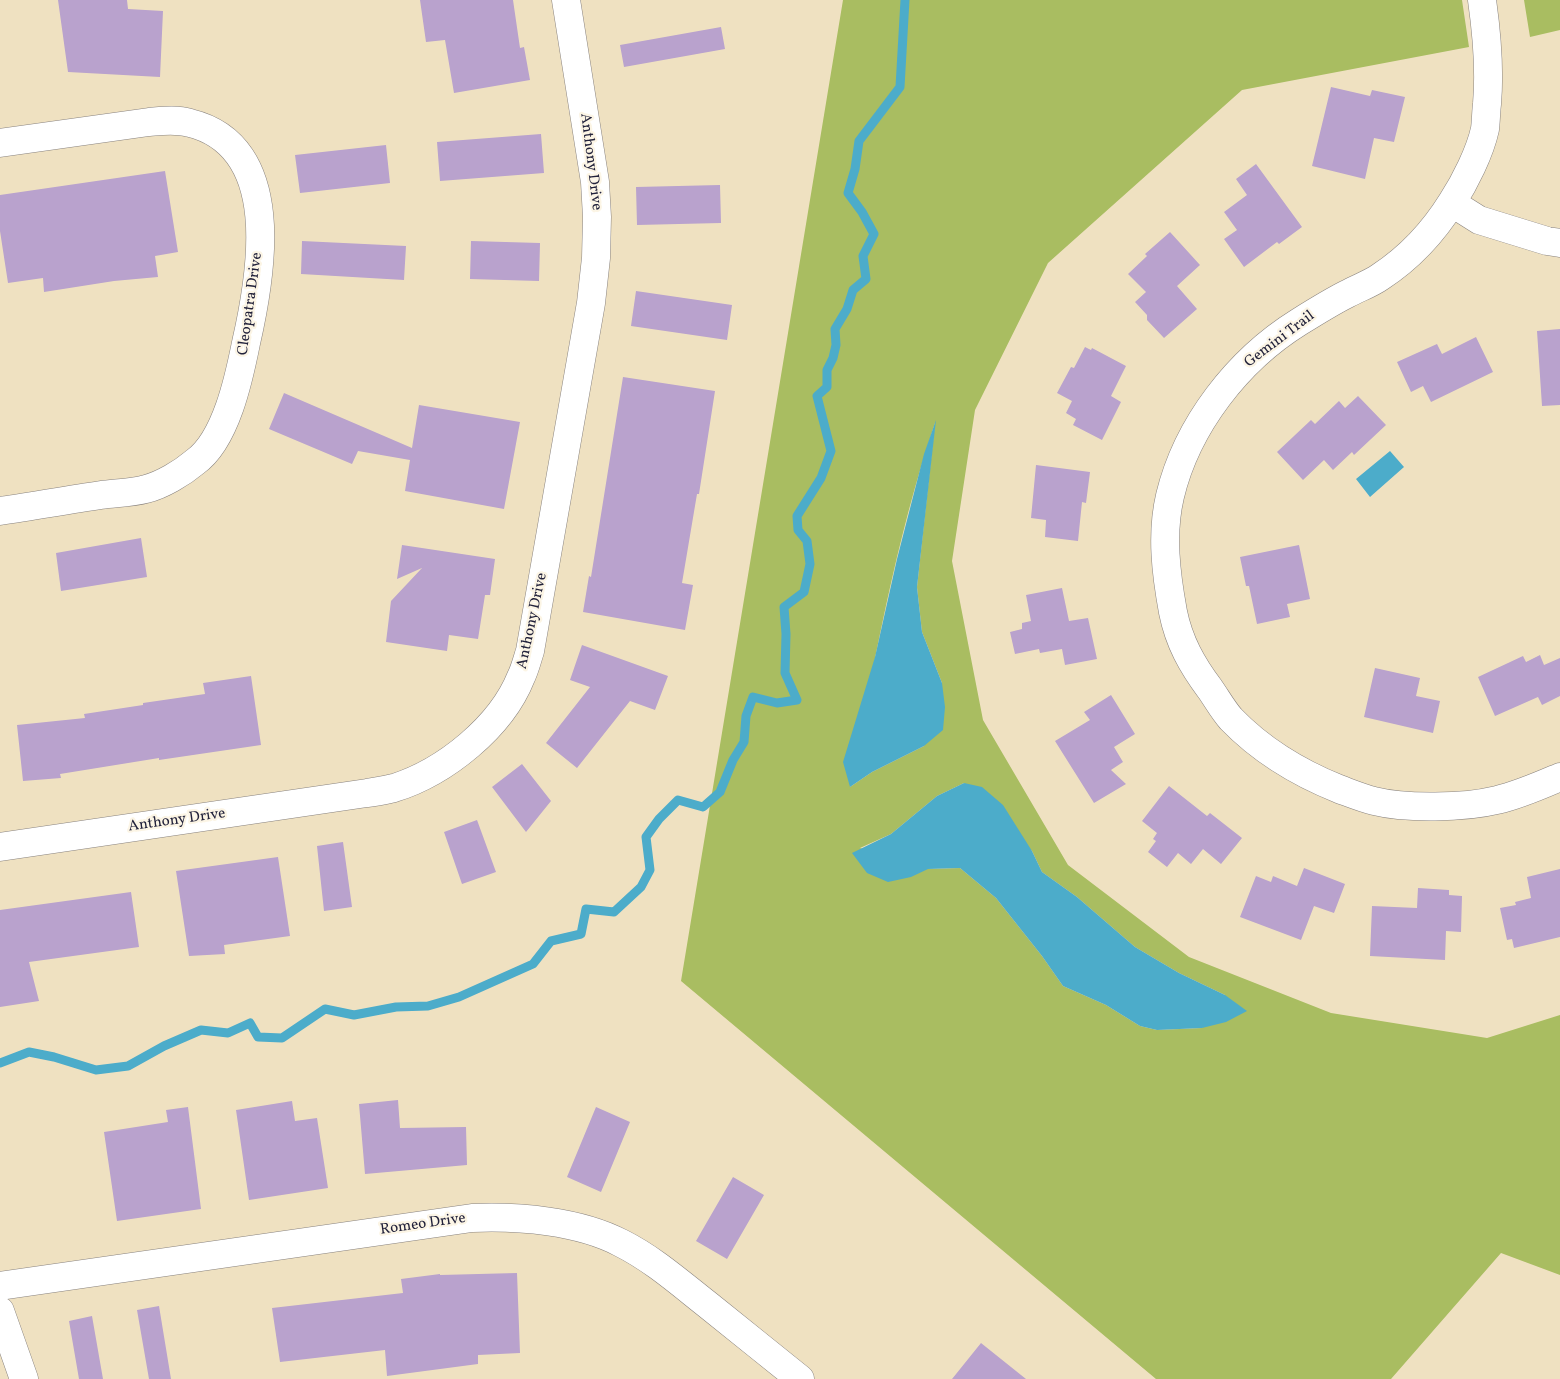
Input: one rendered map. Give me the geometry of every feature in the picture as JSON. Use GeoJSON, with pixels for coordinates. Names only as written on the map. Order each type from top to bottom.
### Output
{"type":"FeatureCollection","features":[{"type":"Feature","properties":{"kind":"street","name":"Anthony Drive"},"geometry":{"type":"LineString","coordinates":[[0,847],[394,788],[420,777],[461,752],[497,716],[512,696],[530,651],[591,303],[596,258],[597,217],[595,182],[566,0]]}},
{"type":"Feature","properties":{"kind":"street","name":"Gemini Trail"},"geometry":{"type":"LineString","coordinates":[[1482,0],[1489,72],[1484,129],[1465,179],[1452,203],[1435,226],[1398,264],[1377,279],[1296,324],[1264,348],[1242,368],[1203,418],[1179,468],[1170,497],[1165,532],[1165,561],[1168,590],[1175,624],[1185,650],[1229,717],[1260,744],[1302,773],[1352,794],[1377,802],[1436,806],[1494,801],[1522,793],[1560,777]]}},
{"type":"Feature","properties":{"kind":"street","name":"Cleopatra Drive"},"geometry":{"type":"LineString","coordinates":[[0,143],[148,122],[170,120],[189,122],[208,129],[224,139],[234,148],[244,162],[256,192],[260,234],[257,277],[250,326],[239,376],[225,417],[207,450],[197,461],[146,489],[0,510]]}},
{"type":"Feature","properties":{"kind":"street"},"geometry":{"type":"LineString","coordinates":[[1452,203],[1479,220],[1560,244]]}},
{"type":"Feature","properties":{"kind":"street","name":"Romeo Drive"},"geometry":{"type":"LineString","coordinates":[[0,1286],[472,1218],[528,1219],[562,1224],[620,1242],[670,1274],[800,1379]]}},
{"type":"Feature","properties":{"kind":"street"},"geometry":{"type":"LineString","coordinates":[[0,1311],[24,1379]]}},
{"type":"Feature","properties":{"kind":"green space"},"geometry":{"type":"Polygon","coordinates":[[[843,0],[1462,0],[1469,47],[1242,90],[1048,263],[975,410],[952,561],[983,720],[1068,865],[1189,957],[1331,1013],[1487,1038],[1560,1015],[1560,1275],[1501,1253],[1391,1379],[1156,1379],[681,981],[843,0]],[[935,423],[908,512],[886,604],[850,787],[872,772],[924,746],[942,683],[922,632],[917,587],[935,423]],[[964,783],[937,796],[891,834],[860,848],[928,869],[960,868],[996,898],[1063,986],[1106,1005],[1140,1026],[1157,1030],[1202,1028],[1225,995],[1179,973],[1135,947],[1077,897],[1042,872],[1032,851],[964,783]]]}},
{"type":"Feature","properties":{"kind":"green space"},"geometry":{"type":"Polygon","coordinates":[[[1524,0],[1560,0],[1560,30],[1530,37],[1524,0]]]}},
{"type":"Feature","properties":{"kind":"water"},"geometry":{"type":"Polygon","coordinates":[[[936,420],[917,587],[922,632],[942,683],[945,707],[943,730],[924,746],[872,772],[850,787],[843,762],[875,657],[897,559],[924,454],[936,420]]]}},
{"type":"Feature","properties":{"kind":"water"},"geometry":{"type":"Polygon","coordinates":[[[1390,451],[1404,467],[1370,497],[1356,479],[1390,451]]]}},
{"type":"Feature","properties":{"kind":"water"},"geometry":{"type":"Polygon","coordinates":[[[964,783],[982,787],[1003,805],[1032,851],[1042,872],[1077,897],[1135,947],[1179,973],[1225,995],[1247,1011],[1226,1022],[1202,1028],[1157,1030],[1140,1026],[1106,1005],[1063,986],[996,898],[960,868],[928,869],[911,877],[888,882],[867,873],[852,853],[891,834],[937,796],[964,783]]]}},
{"type":"Feature","properties":{"kind":"building"},"geometry":{"type":"Polygon","coordinates":[[[58,0],[127,0],[128,9],[163,11],[160,77],[68,72],[58,0]]]}},
{"type":"Feature","properties":{"kind":"building"},"geometry":{"type":"Polygon","coordinates":[[[420,0],[513,0],[520,48],[524,47],[530,80],[454,93],[445,40],[426,42],[420,0]]]}},
{"type":"Feature","properties":{"kind":"building"},"geometry":{"type":"Polygon","coordinates":[[[721,27],[725,49],[624,67],[620,45],[721,27]]]}},
{"type":"Feature","properties":{"kind":"building"},"geometry":{"type":"Polygon","coordinates":[[[1331,87],[1370,96],[1372,90],[1405,97],[1394,142],[1374,138],[1365,179],[1312,166],[1331,87]]]}},
{"type":"Feature","properties":{"kind":"building"},"geometry":{"type":"Polygon","coordinates":[[[541,134],[544,173],[440,181],[437,142],[541,134]]]}},
{"type":"Feature","properties":{"kind":"building"},"geometry":{"type":"Polygon","coordinates":[[[386,145],[390,183],[300,193],[295,155],[386,145]]]}},
{"type":"Feature","properties":{"kind":"building"},"geometry":{"type":"Polygon","coordinates":[[[1256,164],[1302,227],[1279,244],[1277,242],[1244,267],[1224,239],[1237,230],[1224,212],[1247,195],[1236,179],[1256,164]]]}},
{"type":"Feature","properties":{"kind":"building"},"geometry":{"type":"Polygon","coordinates":[[[165,171],[178,252],[155,256],[158,277],[114,281],[44,292],[43,278],[8,283],[0,231],[0,195],[165,171]]]}},
{"type":"Feature","properties":{"kind":"building"},"geometry":{"type":"Polygon","coordinates":[[[720,185],[721,223],[637,225],[636,187],[720,185]]]}},
{"type":"Feature","properties":{"kind":"building"},"geometry":{"type":"Polygon","coordinates":[[[1170,232],[1200,265],[1177,286],[1197,309],[1164,338],[1147,320],[1147,315],[1135,302],[1146,292],[1128,274],[1147,256],[1145,254],[1170,232]]]}},
{"type":"Feature","properties":{"kind":"building"},"geometry":{"type":"Polygon","coordinates":[[[302,241],[406,246],[404,280],[301,274],[302,241]]]}},
{"type":"Feature","properties":{"kind":"building"},"geometry":{"type":"Polygon","coordinates":[[[471,241],[540,243],[539,281],[470,279],[471,241]]]}},
{"type":"Feature","properties":{"kind":"building"},"geometry":{"type":"Polygon","coordinates":[[[636,291],[732,305],[727,340],[631,326],[636,291]]]}},
{"type":"Feature","properties":{"kind":"building"},"geometry":{"type":"Polygon","coordinates":[[[1560,329],[1560,405],[1542,406],[1537,331],[1560,329]]]}},
{"type":"Feature","properties":{"kind":"building"},"geometry":{"type":"Polygon","coordinates":[[[1476,337],[1493,372],[1431,402],[1423,386],[1411,392],[1397,362],[1437,344],[1442,354],[1476,337]]]}},
{"type":"Feature","properties":{"kind":"building"},"geometry":{"type":"Polygon","coordinates":[[[1085,347],[1091,350],[1092,348],[1126,366],[1111,396],[1121,402],[1102,440],[1073,425],[1076,419],[1066,413],[1072,401],[1057,393],[1071,367],[1074,368],[1085,347]]]}},
{"type":"Feature","properties":{"kind":"building"},"geometry":{"type":"Polygon","coordinates":[[[623,377],[715,391],[699,494],[697,494],[682,583],[693,585],[685,630],[583,612],[589,576],[591,577],[623,377]]]}},
{"type":"Feature","properties":{"kind":"building"},"geometry":{"type":"Polygon","coordinates":[[[284,393],[412,448],[419,405],[520,422],[504,509],[405,491],[410,460],[358,451],[352,464],[269,429],[284,393]]]}},
{"type":"Feature","properties":{"kind":"building"},"geometry":{"type":"Polygon","coordinates":[[[1358,396],[1386,425],[1354,455],[1352,452],[1333,470],[1324,460],[1303,480],[1277,452],[1311,420],[1315,424],[1339,401],[1345,408],[1358,396]]]}},
{"type":"Feature","properties":{"kind":"building"},"geometry":{"type":"Polygon","coordinates":[[[1036,465],[1090,472],[1086,503],[1082,502],[1078,541],[1045,537],[1046,520],[1031,518],[1036,465]]]}},
{"type":"Feature","properties":{"kind":"building"},"geometry":{"type":"Polygon","coordinates":[[[141,538],[147,577],[61,591],[56,553],[141,538]]]}},
{"type":"Feature","properties":{"kind":"building"},"geometry":{"type":"Polygon","coordinates":[[[402,545],[495,559],[490,595],[485,595],[478,639],[449,635],[447,651],[386,642],[391,601],[422,568],[397,579],[402,545]]]}},
{"type":"Feature","properties":{"kind":"building"},"geometry":{"type":"Polygon","coordinates":[[[1299,545],[1310,599],[1287,604],[1290,617],[1257,624],[1249,586],[1246,586],[1240,557],[1299,545]]]}},
{"type":"Feature","properties":{"kind":"building"},"geometry":{"type":"Polygon","coordinates":[[[1062,588],[1069,621],[1088,618],[1097,659],[1065,665],[1062,649],[1040,653],[1039,649],[1015,654],[1010,632],[1022,629],[1022,623],[1031,621],[1026,595],[1062,588]]]}},
{"type":"Feature","properties":{"kind":"building"},"geometry":{"type":"Polygon","coordinates":[[[582,645],[668,676],[655,710],[630,701],[577,768],[546,743],[590,687],[570,680],[582,645]]]}},
{"type":"Feature","properties":{"kind":"building"},"geometry":{"type":"Polygon","coordinates":[[[1540,655],[1544,665],[1560,658],[1560,696],[1542,705],[1538,697],[1495,716],[1478,677],[1523,656],[1526,662],[1540,655]]]}},
{"type":"Feature","properties":{"kind":"building"},"geometry":{"type":"Polygon","coordinates":[[[1375,668],[1420,678],[1416,696],[1440,701],[1433,733],[1364,717],[1375,668]]]}},
{"type":"Feature","properties":{"kind":"building"},"geometry":{"type":"Polygon","coordinates":[[[251,676],[261,745],[159,760],[159,758],[60,774],[61,778],[23,781],[17,725],[85,718],[84,714],[205,694],[203,683],[251,676]]]}},
{"type":"Feature","properties":{"kind":"building"},"geometry":{"type":"Polygon","coordinates":[[[1111,695],[1135,734],[1114,747],[1123,762],[1111,770],[1126,784],[1094,803],[1055,741],[1090,720],[1084,712],[1111,695]]]}},
{"type":"Feature","properties":{"kind":"building"},"geometry":{"type":"Polygon","coordinates":[[[522,764],[551,801],[526,832],[492,787],[522,764]]]}},
{"type":"Feature","properties":{"kind":"building"},"geometry":{"type":"Polygon","coordinates":[[[1169,786],[1207,816],[1210,813],[1242,838],[1221,864],[1203,849],[1191,864],[1178,853],[1167,867],[1148,852],[1156,841],[1153,839],[1157,833],[1142,821],[1169,786]]]}},
{"type":"Feature","properties":{"kind":"building"},"geometry":{"type":"Polygon","coordinates":[[[477,820],[496,872],[462,884],[444,832],[477,820]]]}},
{"type":"Feature","properties":{"kind":"building"},"geometry":{"type":"Polygon","coordinates":[[[343,842],[352,907],[324,911],[317,846],[343,842]]]}},
{"type":"Feature","properties":{"kind":"building"},"geometry":{"type":"Polygon","coordinates":[[[278,857],[290,936],[224,945],[225,954],[189,956],[176,871],[278,857]]]}},
{"type":"Feature","properties":{"kind":"building"},"geometry":{"type":"Polygon","coordinates":[[[1304,868],[1345,884],[1334,913],[1314,906],[1301,940],[1240,917],[1256,876],[1271,882],[1273,876],[1297,886],[1304,868]]]}},
{"type":"Feature","properties":{"kind":"building"},"geometry":{"type":"Polygon","coordinates":[[[1560,869],[1560,937],[1514,948],[1512,939],[1507,940],[1500,908],[1516,905],[1515,902],[1531,898],[1527,877],[1560,869]]]}},
{"type":"Feature","properties":{"kind":"building"},"geometry":{"type":"Polygon","coordinates":[[[1418,888],[1449,890],[1449,895],[1462,896],[1461,932],[1446,931],[1445,960],[1370,956],[1372,906],[1417,908],[1418,888]]]}},
{"type":"Feature","properties":{"kind":"building"},"geometry":{"type":"Polygon","coordinates":[[[131,892],[139,947],[29,962],[39,1001],[0,1007],[0,910],[131,892]]]}},
{"type":"Feature","properties":{"kind":"building"},"geometry":{"type":"Polygon","coordinates":[[[398,1100],[400,1128],[466,1127],[467,1165],[365,1174],[359,1104],[398,1100]]]}},
{"type":"Feature","properties":{"kind":"building"},"geometry":{"type":"Polygon","coordinates":[[[292,1101],[295,1121],[317,1118],[328,1188],[249,1200],[236,1110],[292,1101]]]}},
{"type":"Feature","properties":{"kind":"building"},"geometry":{"type":"Polygon","coordinates":[[[188,1107],[201,1209],[117,1221],[104,1132],[168,1122],[166,1110],[188,1107]]]}},
{"type":"Feature","properties":{"kind":"building"},"geometry":{"type":"Polygon","coordinates":[[[596,1107],[630,1122],[601,1192],[567,1177],[596,1107]]]}},
{"type":"Feature","properties":{"kind":"building"},"geometry":{"type":"Polygon","coordinates":[[[733,1177],[764,1195],[727,1259],[696,1241],[733,1177]]]}},
{"type":"Feature","properties":{"kind":"building"},"geometry":{"type":"Polygon","coordinates":[[[517,1273],[520,1353],[478,1355],[478,1364],[387,1376],[385,1350],[280,1362],[272,1308],[403,1293],[401,1279],[440,1274],[517,1273]]]}},
{"type":"Feature","properties":{"kind":"building"},"geometry":{"type":"Polygon","coordinates":[[[159,1306],[171,1379],[149,1379],[137,1310],[159,1306]]]}},
{"type":"Feature","properties":{"kind":"building"},"geometry":{"type":"Polygon","coordinates":[[[92,1316],[103,1379],[79,1379],[69,1321],[92,1316]]]}},
{"type":"Feature","properties":{"kind":"building"},"geometry":{"type":"Polygon","coordinates":[[[981,1343],[1026,1379],[952,1379],[981,1343]]]}},
{"type":"Feature","properties":{"kind":"waterway"},"geometry":{"type":"LineString","coordinates":[[0,1063],[29,1052],[54,1057],[96,1070],[128,1066],[164,1046],[201,1030],[228,1033],[250,1023],[258,1037],[282,1038],[325,1009],[354,1015],[396,1007],[428,1006],[459,997],[533,964],[551,941],[581,934],[586,909],[614,912],[641,887],[650,870],[646,837],[659,819],[678,800],[703,807],[720,792],[733,760],[744,742],[746,716],[753,697],[777,703],[797,700],[785,673],[786,634],[784,607],[804,592],[810,564],[807,541],[798,530],[797,516],[821,478],[831,451],[817,396],[827,387],[827,370],[833,358],[836,345],[835,329],[847,309],[853,290],[866,279],[863,256],[874,234],[862,212],[848,193],[855,169],[859,141],[900,87],[905,0]]}}]}
